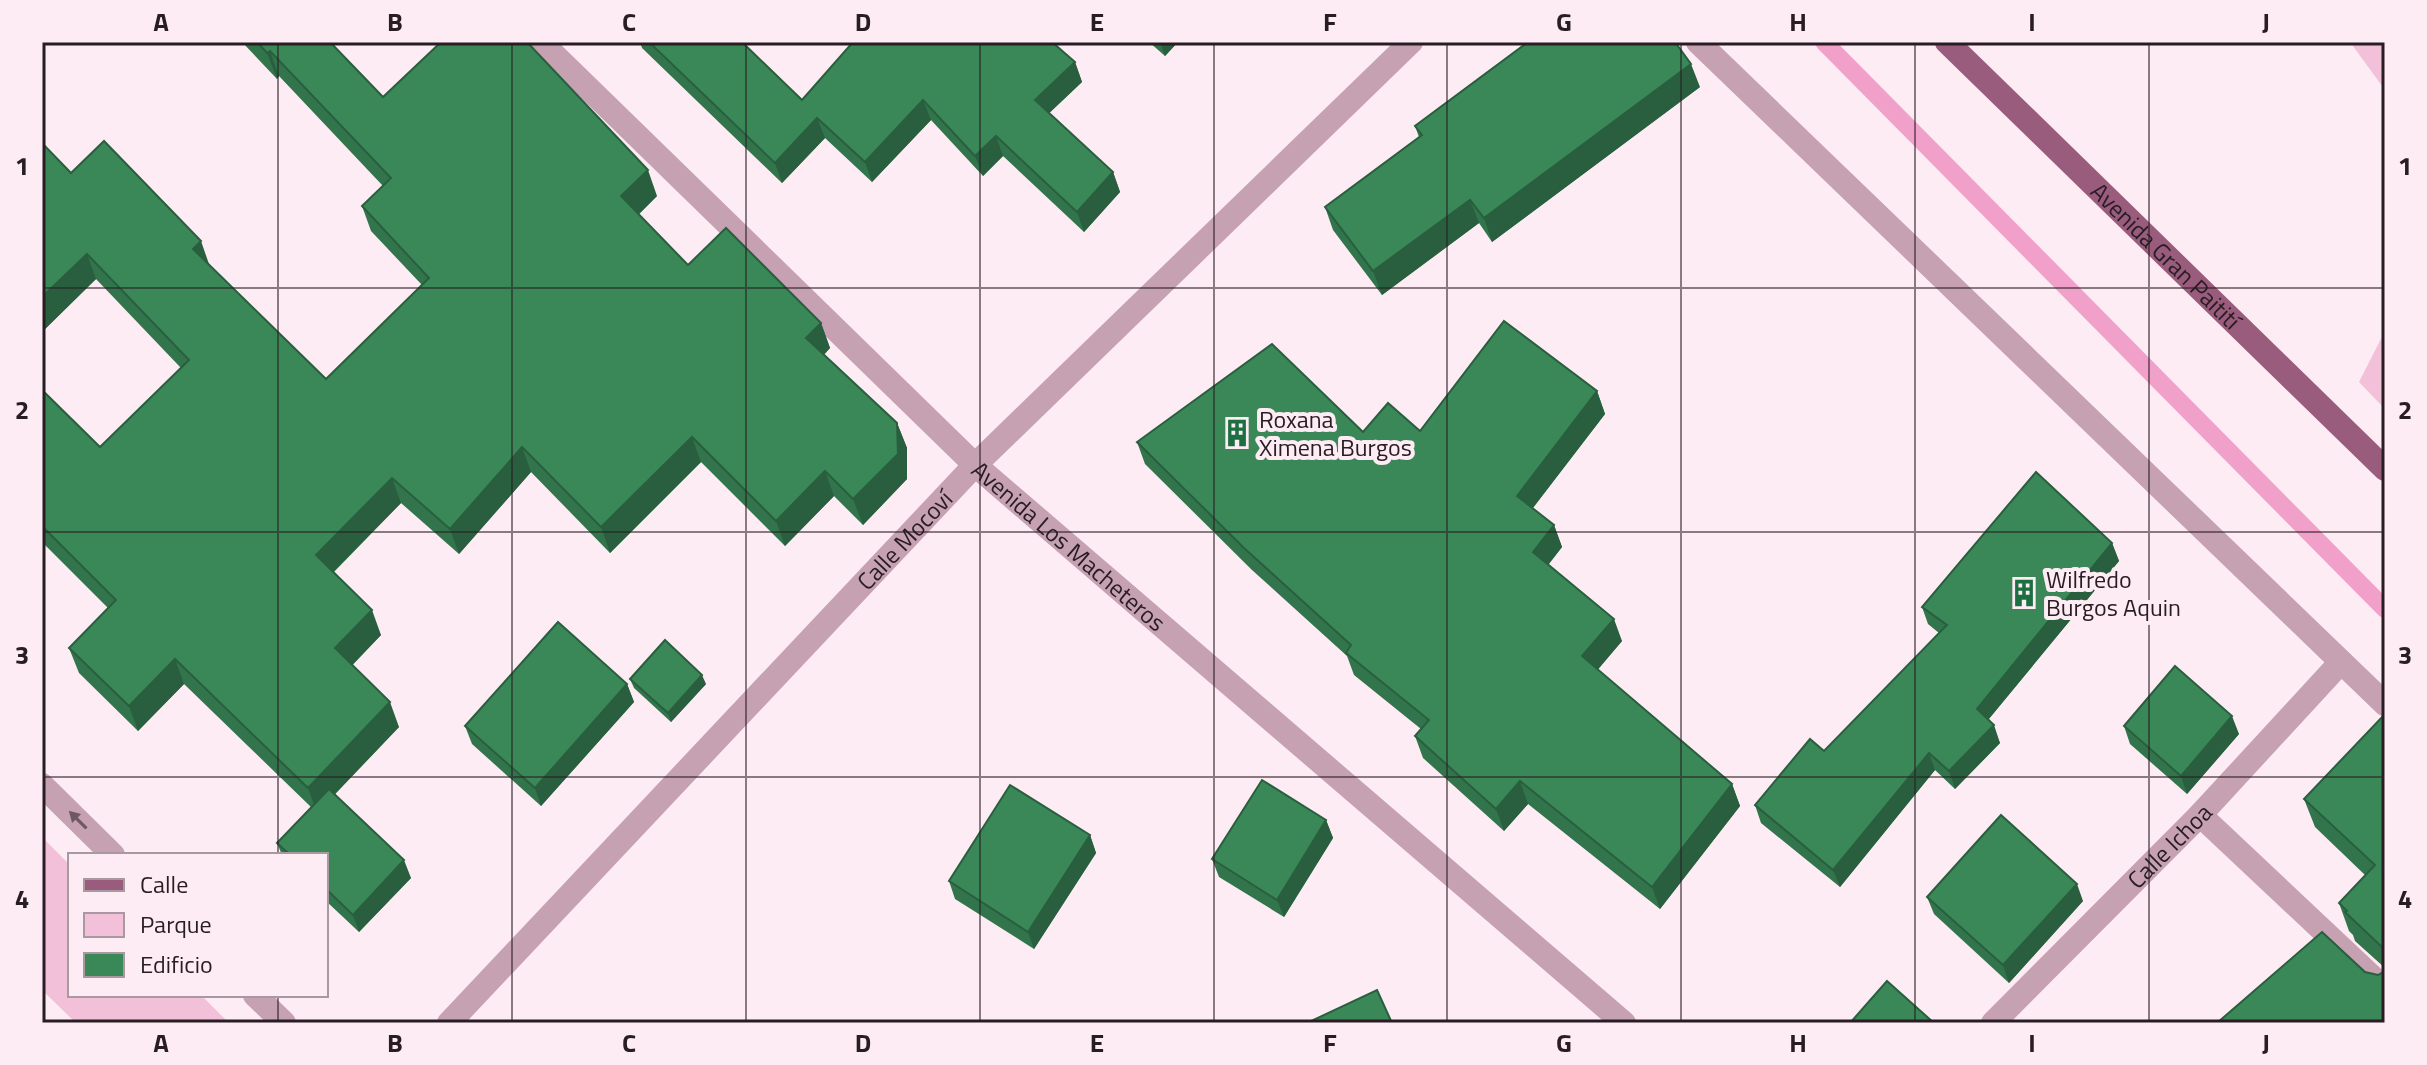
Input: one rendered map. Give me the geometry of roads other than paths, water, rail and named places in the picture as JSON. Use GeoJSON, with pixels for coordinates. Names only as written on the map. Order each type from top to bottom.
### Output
{"type":"FeatureCollection","features":[{"type":"Feature","properties":{"kind":"main road","name":"Avenida Gran Paitití"},"geometry":{"type":"LineString","coordinates":[[1947,42],[2385,469]]}},
{"type":"Feature","properties":{"kind":"street","name":"Avenida Los Macheteros"},"geometry":{"type":"LineString","coordinates":[[541,42],[975,465],[1624,1023]]}},
{"type":"Feature","properties":{"kind":"street","name":"Calle Mocoví"},"geometry":{"type":"LineString","coordinates":[[449,1023],[975,465],[1411,42]]}},
{"type":"Feature","properties":{"kind":"street"},"geometry":{"type":"LineString","coordinates":[[1698,42],[2385,704]]}},
{"type":"Feature","properties":{"kind":"street","name":"Calle Ichoa"},"geometry":{"type":"LineString","coordinates":[[1993,1023],[2200,815],[2341,662]]}},
{"type":"Feature","properties":{"kind":"street"},"geometry":{"type":"LineString","coordinates":[[42,785],[111,853]]}},
{"type":"Feature","properties":{"kind":"street"},"geometry":{"type":"LineString","coordinates":[[2200,815],[2385,989]]}},
{"type":"Feature","properties":{"kind":"street"},"geometry":{"type":"LineString","coordinates":[[257,997],[284,1023]]}},
{"type":"Feature","properties":{"kind":"waterway"},"geometry":{"type":"LineString","coordinates":[[1824,42],[2385,609]]}},
{"type":"Feature","properties":{"kind":"place","name":"Roxana Ximena Burgos"},"geometry":{"type":"Point","coordinates":[1237,433]}},
{"type":"Feature","properties":{"kind":"place","name":"Wilfredo Burgos Aquin"},"geometry":{"type":"Point","coordinates":[2024,593]}}]}
